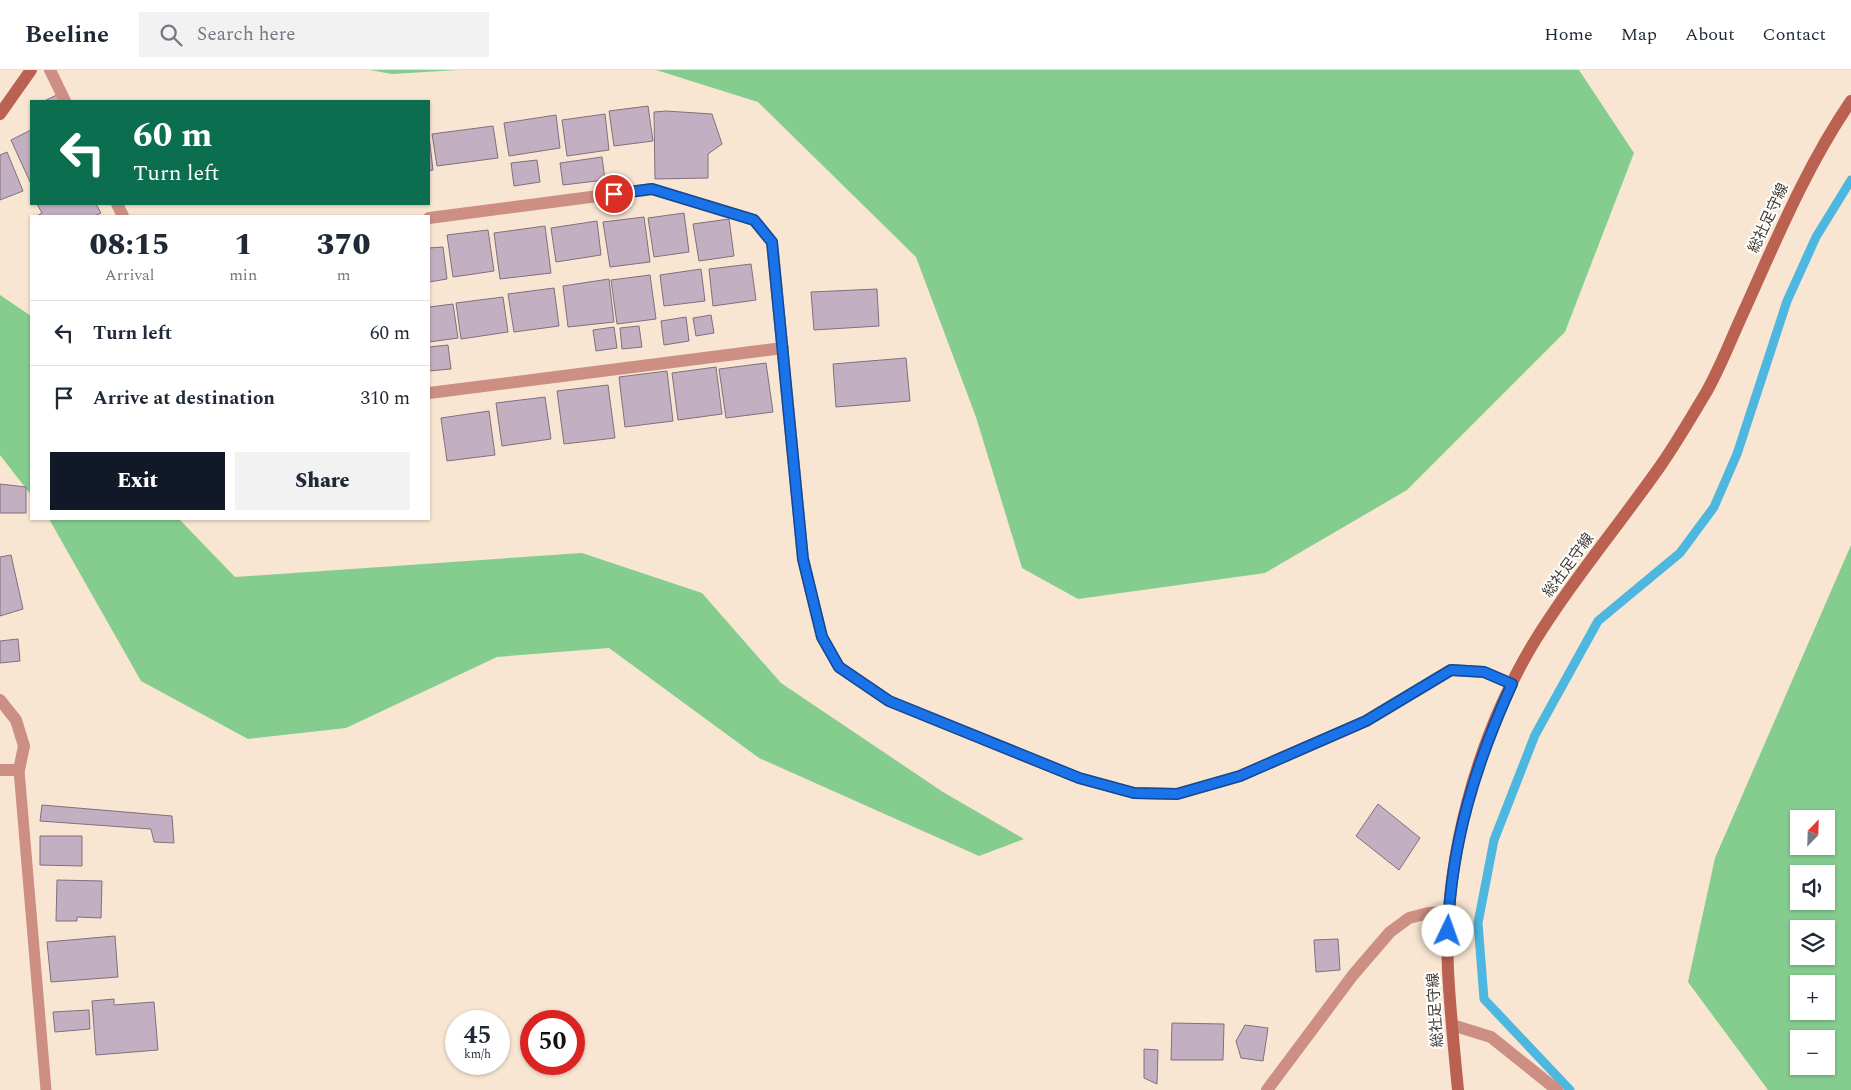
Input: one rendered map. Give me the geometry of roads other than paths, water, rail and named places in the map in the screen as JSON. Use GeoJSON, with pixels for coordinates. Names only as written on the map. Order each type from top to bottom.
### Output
{"type":"FeatureCollection","features":[{"type":"Feature","properties":{"kind":"main road"},"geometry":{"type":"LineString","coordinates":[[0,114],[31,70]]}},
{"type":"Feature","properties":{"kind":"main road","name":"総社足守線"},"geometry":{"type":"LineString","coordinates":[[1458,1090],[1448,968],[1449,912],[1458,844],[1476,775],[1491,730],[1512,684],[1533,645],[1557,607],[1662,463],[1708,388],[1802,182],[1851,101]]}},
{"type":"Feature","properties":{"kind":"street"},"geometry":{"type":"LineString","coordinates":[[50,70],[65,100]]}},
{"type":"Feature","properties":{"kind":"street"},"geometry":{"type":"LineString","coordinates":[[430,218],[652,189],[754,220],[772,242],[803,559],[822,637],[839,667],[889,701],[1079,778],[1134,793],[1177,794],[1240,776],[1366,721],[1451,670],[1484,672],[1512,684]]}},
{"type":"Feature","properties":{"kind":"street"},"geometry":{"type":"LineString","coordinates":[[430,393],[783,348]]}},
{"type":"Feature","properties":{"kind":"street"},"geometry":{"type":"LineString","coordinates":[[0,700],[16,720],[24,746],[19,770],[0,770]]}},
{"type":"Feature","properties":{"kind":"street"},"geometry":{"type":"LineString","coordinates":[[1267,1090],[1353,975],[1390,932],[1409,918],[1428,913],[1449,912]]}},
{"type":"Feature","properties":{"kind":"street"},"geometry":{"type":"LineString","coordinates":[[1452,1025],[1491,1037],[1557,1090]]}},
{"type":"Feature","properties":{"kind":"lane"},"geometry":{"type":"LineString","coordinates":[[19,770],[46,1090]]}},
{"type":"Feature","properties":{"kind":"waterway"},"geometry":{"type":"LineString","coordinates":[[1570,1090],[1484,999],[1478,923],[1494,840],[1535,735],[1598,621],[1680,553],[1714,507],[1737,454],[1787,301],[1816,237],[1851,180]]}}]}
